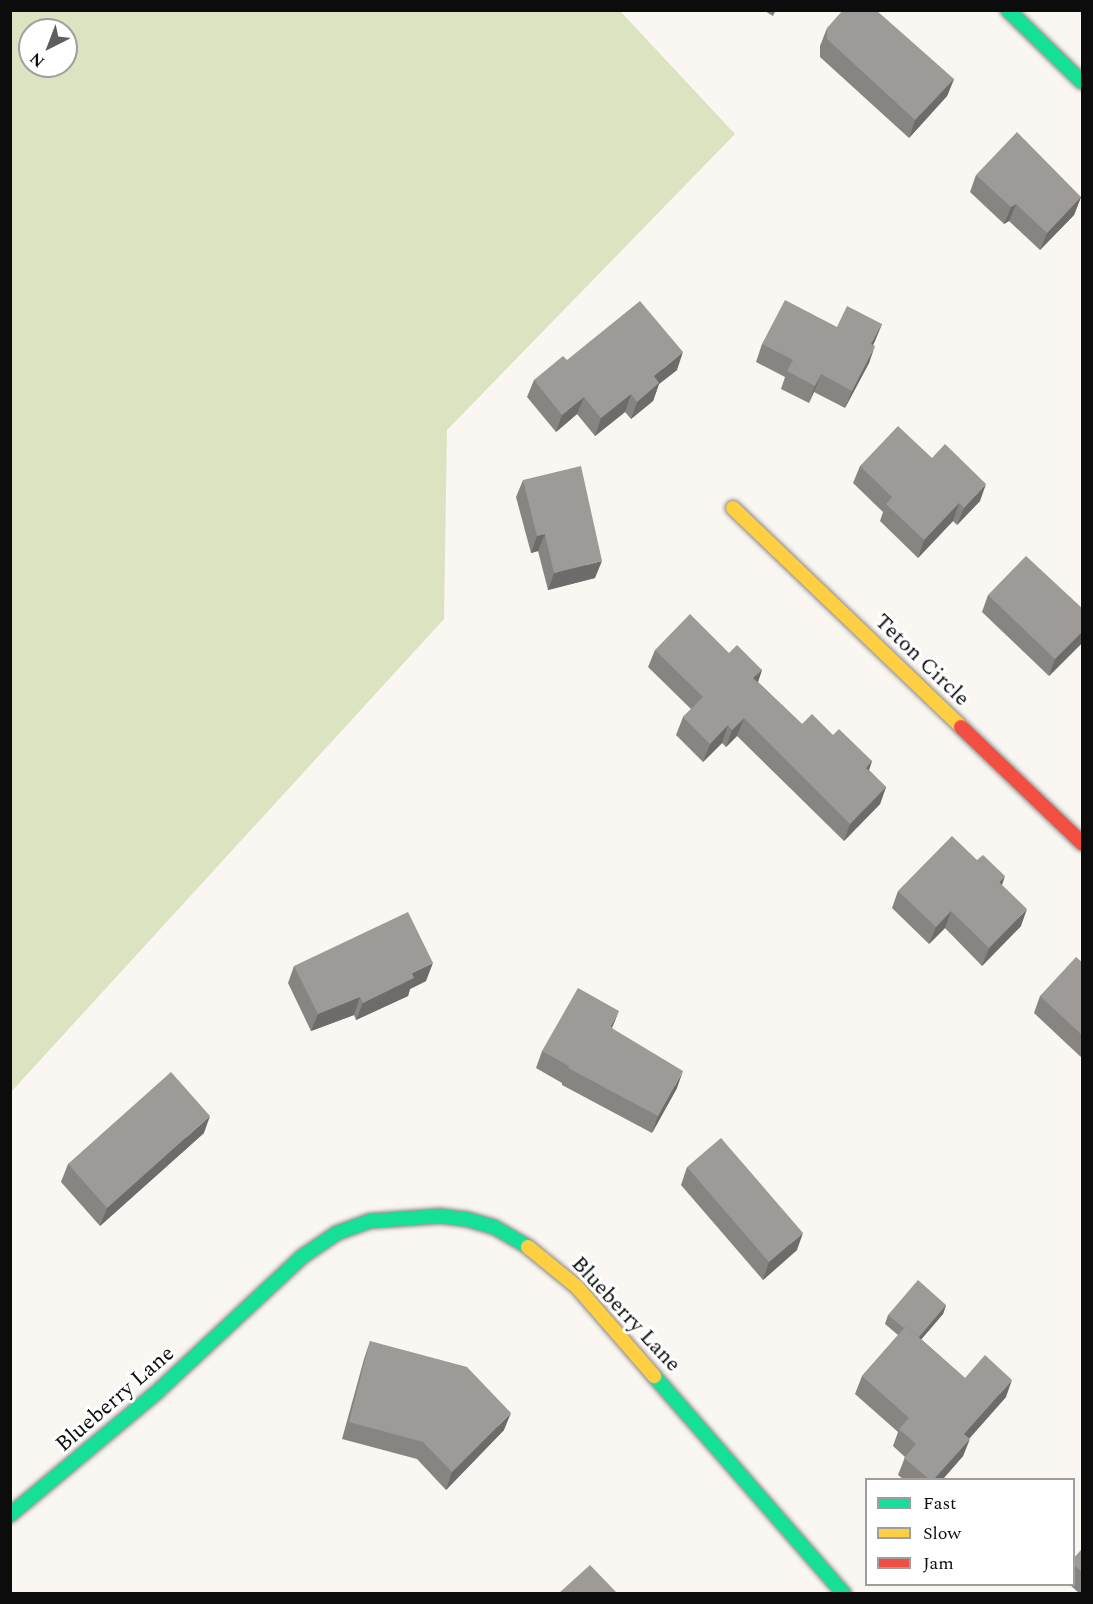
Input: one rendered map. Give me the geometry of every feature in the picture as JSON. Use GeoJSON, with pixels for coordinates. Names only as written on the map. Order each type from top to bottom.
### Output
{"type":"FeatureCollection","features":[{"type":"Feature","properties":{"kind":"street"},"geometry":{"type":"LineString","coordinates":[[1008,10],[1083,82]]}},
{"type":"Feature","properties":{"kind":"street","name":"Teton Circle"},"geometry":{"type":"LineString","coordinates":[[733,508],[1083,843]]}},
{"type":"Feature","properties":{"kind":"street","name":"Blueberry Lane"},"geometry":{"type":"LineString","coordinates":[[10,1515],[157,1392],[303,1256],[338,1233],[370,1221],[440,1216],[466,1219],[494,1227],[522,1242],[577,1287],[844,1593]]}},
{"type":"Feature","properties":{"kind":"green space"},"geometry":{"type":"Polygon","coordinates":[[[11,10],[620,11],[735,134],[447,430],[444,619],[11,1092],[11,10]]]}},
{"type":"Feature","properties":{"kind":"building"},"geometry":{"type":"Polygon","coordinates":[[[843,10],[876,10],[954,79],[915,120],[827,39],[827,28],[843,10]]]}},
{"type":"Feature","properties":{"kind":"building"},"geometry":{"type":"Polygon","coordinates":[[[1017,132],[1081,197],[1047,233],[1016,204],[1011,207],[976,175],[1017,132]]]}},
{"type":"Feature","properties":{"kind":"building"},"geometry":{"type":"Polygon","coordinates":[[[785,300],[837,327],[847,306],[882,324],[871,344],[875,346],[852,391],[821,374],[815,386],[787,371],[793,360],[762,344],[785,300]]]}},
{"type":"Feature","properties":{"kind":"building"},"geometry":{"type":"Polygon","coordinates":[[[640,301],[683,352],[654,376],[659,383],[637,402],[631,394],[601,418],[584,397],[562,415],[534,380],[563,356],[567,360],[640,301]]]}},
{"type":"Feature","properties":{"kind":"building"},"geometry":{"type":"Polygon","coordinates":[[[898,426],[932,458],[945,444],[986,484],[964,508],[959,503],[924,540],[886,504],[892,497],[860,466],[898,426]]]}},
{"type":"Feature","properties":{"kind":"building"},"geometry":{"type":"Polygon","coordinates":[[[581,466],[602,561],[554,573],[545,534],[537,536],[523,480],[581,466]]]}},
{"type":"Feature","properties":{"kind":"building"},"geometry":{"type":"Polygon","coordinates":[[[1026,556],[1083,609],[1083,631],[1055,659],[988,595],[1026,556]]]}},
{"type":"Feature","properties":{"kind":"building"},"geometry":{"type":"Polygon","coordinates":[[[690,614],[729,653],[737,645],[762,670],[753,678],[802,724],[812,714],[833,735],[839,729],[872,761],[866,768],[886,787],[850,824],[744,718],[732,730],[728,725],[710,744],[683,717],[703,697],[655,650],[690,614]]]}},
{"type":"Feature","properties":{"kind":"building"},"geometry":{"type":"Polygon","coordinates":[[[952,836],[977,860],[983,855],[1005,876],[999,882],[1027,909],[989,948],[951,911],[936,927],[898,891],[952,836]]]}},
{"type":"Feature","properties":{"kind":"building"},"geometry":{"type":"Polygon","coordinates":[[[408,912],[433,963],[412,973],[414,978],[363,1003],[360,997],[318,1014],[294,966],[408,912]]]}},
{"type":"Feature","properties":{"kind":"building"},"geometry":{"type":"Polygon","coordinates":[[[1076,957],[1083,963],[1083,1036],[1040,996],[1076,957]]]}},
{"type":"Feature","properties":{"kind":"building"},"geometry":{"type":"Polygon","coordinates":[[[578,988],[619,1011],[610,1027],[683,1071],[658,1116],[568,1068],[569,1066],[542,1051],[578,988]]]}},
{"type":"Feature","properties":{"kind":"building"},"geometry":{"type":"Polygon","coordinates":[[[171,1072],[210,1116],[107,1208],[68,1164],[171,1072]]]}},
{"type":"Feature","properties":{"kind":"building"},"geometry":{"type":"Polygon","coordinates":[[[721,1138],[803,1233],[769,1262],[687,1167],[721,1138]]]}},
{"type":"Feature","properties":{"kind":"building"},"geometry":{"type":"Polygon","coordinates":[[[918,1280],[946,1305],[919,1337],[888,1315],[918,1280]]]}},
{"type":"Feature","properties":{"kind":"building"},"geometry":{"type":"Polygon","coordinates":[[[906,1326],[965,1378],[985,1355],[1012,1380],[964,1434],[970,1439],[935,1478],[928,1478],[904,1458],[916,1444],[899,1429],[909,1418],[862,1376],[906,1326]]]}},
{"type":"Feature","properties":{"kind":"building"},"geometry":{"type":"Polygon","coordinates":[[[370,1341],[467,1367],[511,1413],[452,1472],[423,1442],[349,1422],[370,1341]]]}},
{"type":"Feature","properties":{"kind":"building"},"geometry":{"type":"Polygon","coordinates":[[[1083,1548],[1083,1573],[1075,1566],[1075,1557],[1083,1548]]]}},
{"type":"Feature","properties":{"kind":"building"},"geometry":{"type":"Polygon","coordinates":[[[590,1565],[617,1593],[559,1593],[590,1565]]]}},
{"type":"Feature","properties":{"kind":"traffic: fast"},"geometry":{"type":"LineString","coordinates":[[1008,10],[1082,82]]}},
{"type":"Feature","properties":{"kind":"traffic: fast"},"geometry":{"type":"LineString","coordinates":[[10,1515],[157,1392],[303,1256],[337,1233],[370,1221],[440,1216],[466,1219],[494,1227],[528,1247]]}},
{"type":"Feature","properties":{"kind":"traffic: fast"},"geometry":{"type":"LineString","coordinates":[[654,1376],[844,1594]]}},
{"type":"Feature","properties":{"kind":"traffic: slow"},"geometry":{"type":"LineString","coordinates":[[733,508],[961,727]]}},
{"type":"Feature","properties":{"kind":"traffic: slow"},"geometry":{"type":"LineString","coordinates":[[528,1247],[577,1287],[654,1376]]}},
{"type":"Feature","properties":{"kind":"traffic: jam"},"geometry":{"type":"LineString","coordinates":[[961,727],[1082,843]]}}]}
